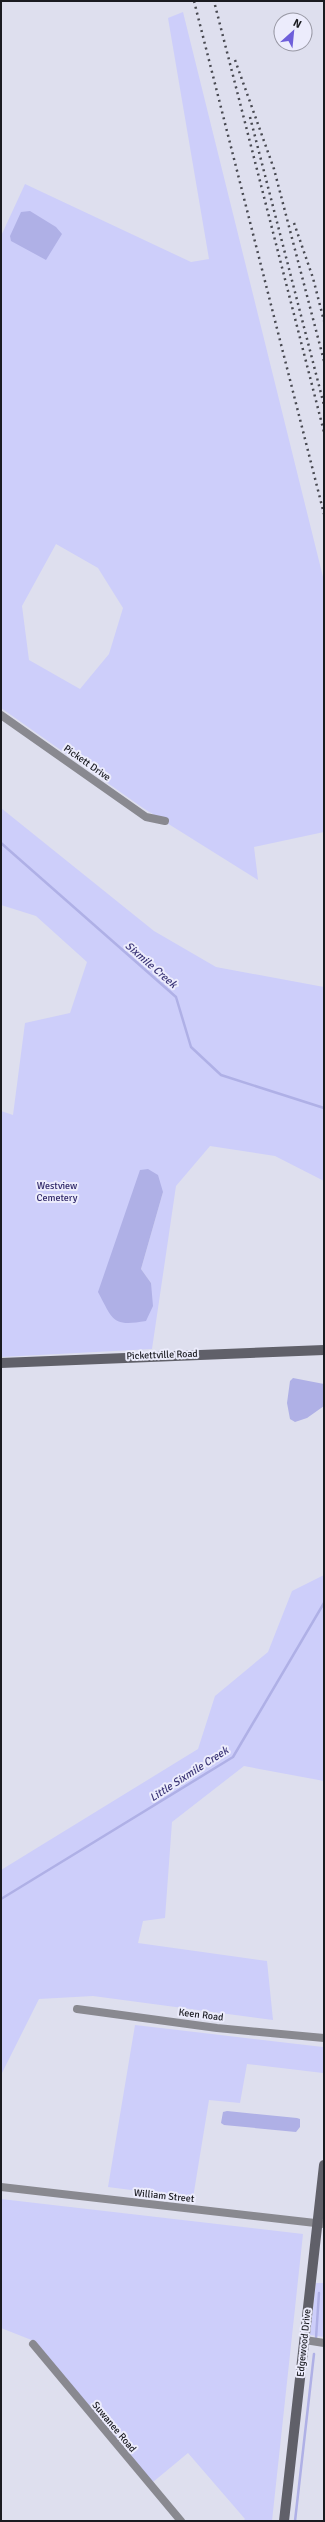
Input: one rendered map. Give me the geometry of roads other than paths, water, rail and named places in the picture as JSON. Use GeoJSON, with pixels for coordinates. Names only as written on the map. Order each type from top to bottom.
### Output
{"type":"FeatureCollection","features":[{"type":"Feature","properties":{"kind":"street","name":"Pickett Drive"},"geometry":{"type":"LineString","coordinates":[[1,715],[146,817],[165,821]]}},
{"type":"Feature","properties":{"kind":"street","name":"Pickettville Road"},"geometry":{"type":"LineString","coordinates":[[1,1363],[324,1350]]}},
{"type":"Feature","properties":{"kind":"street","name":"Keen Road"},"geometry":{"type":"LineString","coordinates":[[77,2009],[217,2028],[324,2038]]}},
{"type":"Feature","properties":{"kind":"street","name":"Edgewood Drive"},"geometry":{"type":"LineString","coordinates":[[284,2521],[305,2340],[321,2223],[324,2165]]}},
{"type":"Feature","properties":{"kind":"street","name":"William Street"},"geometry":{"type":"LineString","coordinates":[[1,2187],[321,2223]]}},
{"type":"Feature","properties":{"kind":"street"},"geometry":{"type":"LineString","coordinates":[[305,2340],[324,2343]]}},
{"type":"Feature","properties":{"kind":"street","name":"Suwanee Road"},"geometry":{"type":"LineString","coordinates":[[33,2344],[181,2521]]}},
{"type":"Feature","properties":{"kind":"waterway","name":"Sixmile Creek"},"geometry":{"type":"LineString","coordinates":[[1,843],[176,997],[191,1047],[221,1075],[324,1108]]}},
{"type":"Feature","properties":{"kind":"waterway","name":"Little Sixmile Creek"},"geometry":{"type":"LineString","coordinates":[[1,1899],[233,1757],[324,1603]]}},
{"type":"Feature","properties":{"kind":"waterway"},"geometry":{"type":"LineString","coordinates":[[316,2338],[319,2293]]}},
{"type":"Feature","properties":{"kind":"waterway"},"geometry":{"type":"LineString","coordinates":[[295,2521],[314,2354]]}},
{"type":"Feature","properties":{"kind":"railway"},"geometry":{"type":"LineString","coordinates":[[194,1],[324,514]]}},
{"type":"Feature","properties":{"kind":"railway"},"geometry":{"type":"LineString","coordinates":[[215,5],[324,432]]}},
{"type":"Feature","properties":{"kind":"railway"},"geometry":{"type":"LineString","coordinates":[[235,60],[274,169],[324,361]]}},
{"type":"Feature","properties":{"kind":"railway"},"geometry":{"type":"LineString","coordinates":[[250,117],[324,405]]}},
{"type":"Feature","properties":{"kind":"railway"},"geometry":{"type":"LineString","coordinates":[[294,223],[313,278],[324,321]]}},
{"type":"Feature","properties":{"kind":"park label","name":"Westview Cemetery"},"geometry":{"type":"Point","coordinates":[57,1192]}}]}
